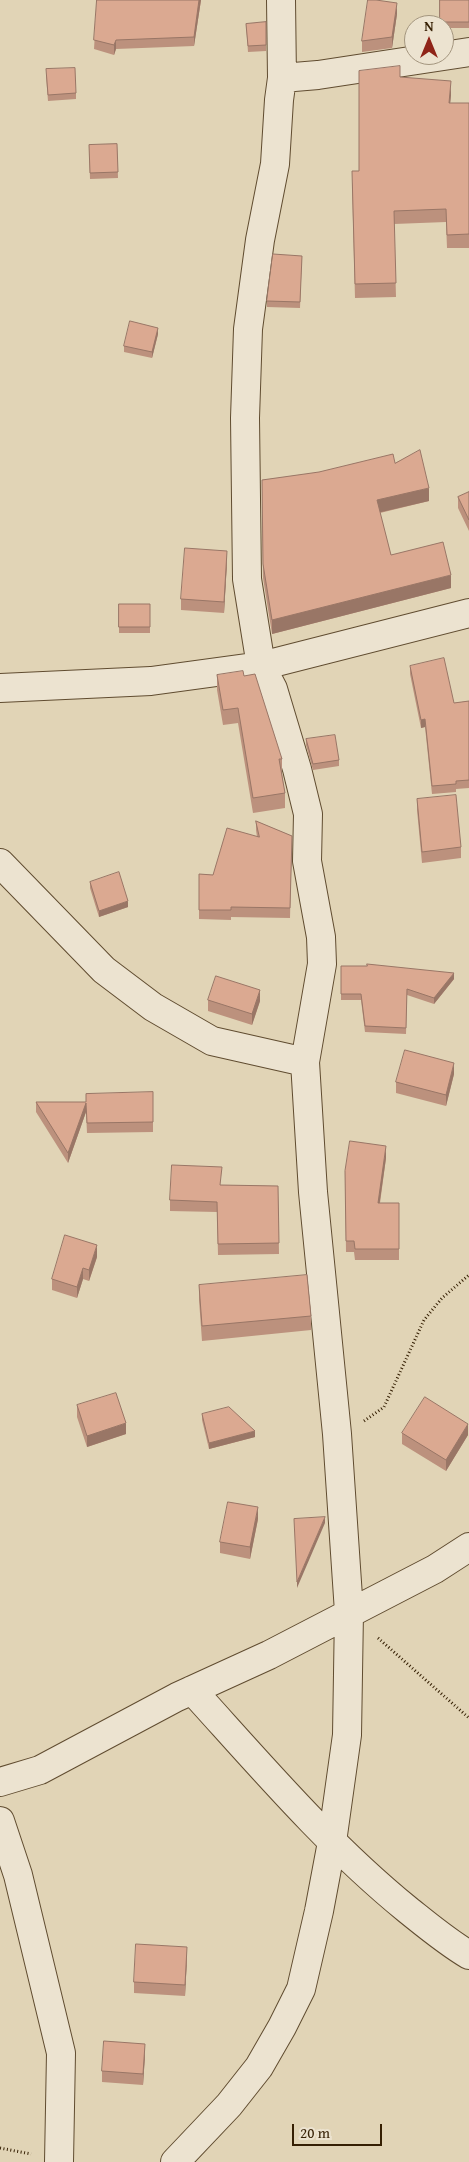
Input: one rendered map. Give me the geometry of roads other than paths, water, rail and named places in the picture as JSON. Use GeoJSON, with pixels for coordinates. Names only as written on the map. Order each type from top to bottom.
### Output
{"type":"FeatureCollection","features":[{"type":"Feature","properties":{"kind":"street"},"geometry":{"type":"LineString","coordinates":[[175,2162],[229,2105],[259,2067],[301,1989],[320,1911],[347,1735],[349,1612],[336,1434],[313,1192],[305,1062],[322,964],[321,937],[307,861],[308,814],[297,769],[273,689],[261,666],[247,579],[245,418],[247,339],[260,240],[275,164],[282,78],[281,0]]}},
{"type":"Feature","properties":{"kind":"street"},"geometry":{"type":"LineString","coordinates":[[282,78],[318,75],[469,52]]}},
{"type":"Feature","properties":{"kind":"street"},"geometry":{"type":"LineString","coordinates":[[0,688],[151,681],[261,666],[469,613]]}},
{"type":"Feature","properties":{"kind":"street"},"geometry":{"type":"LineString","coordinates":[[0,864],[104,970],[153,1007],[212,1042],[305,1062]]}},
{"type":"Feature","properties":{"kind":"street"},"geometry":{"type":"LineString","coordinates":[[0,1782],[40,1770],[192,1690],[269,1655],[349,1612],[436,1569],[469,1547]]}},
{"type":"Feature","properties":{"kind":"street"},"geometry":{"type":"LineString","coordinates":[[192,1690],[332,1842],[384,1891],[448,1943],[469,1955]]}},
{"type":"Feature","properties":{"kind":"street"},"geometry":{"type":"LineString","coordinates":[[0,1821],[18,1875],[61,2053],[59,2162]]}}]}
